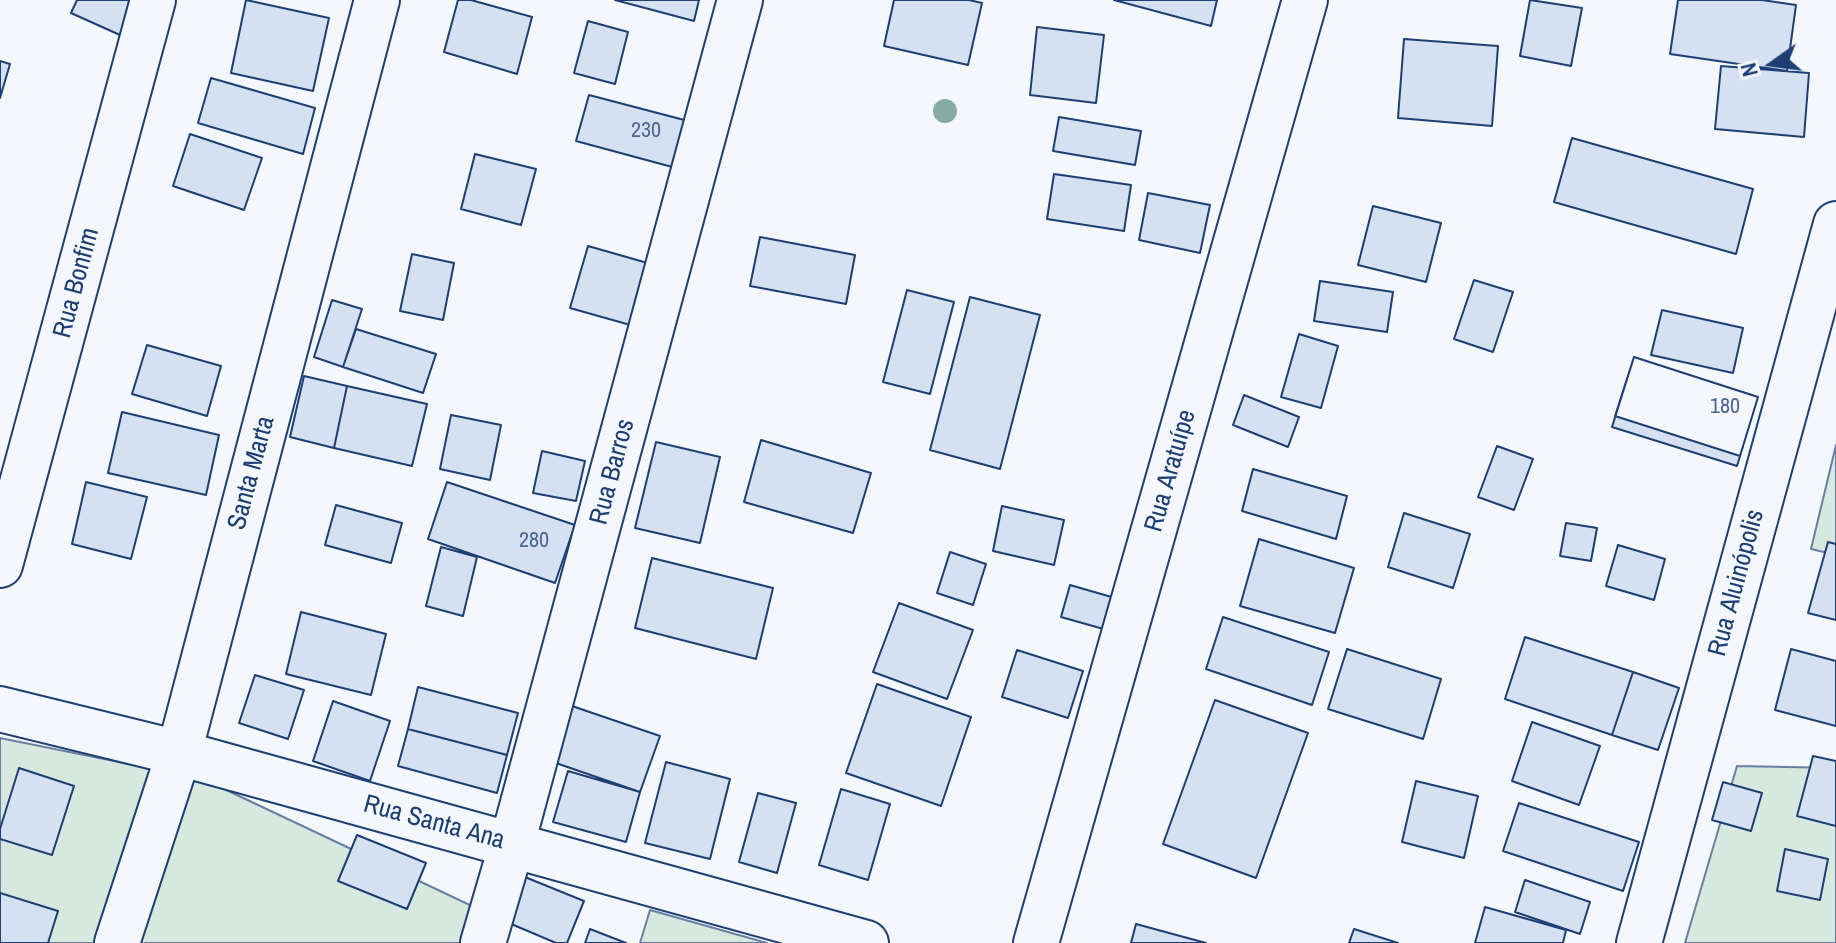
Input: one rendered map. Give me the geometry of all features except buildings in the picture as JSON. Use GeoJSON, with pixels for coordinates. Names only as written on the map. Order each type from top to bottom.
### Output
{"type":"FeatureCollection","features":[{"type":"Feature","properties":{"kind":"street","name":"Rua Bonfim"},"geometry":{"type":"LineString","coordinates":[[0,565],[153,0]]}},
{"type":"Feature","properties":{"kind":"street","name":"Santa Marta"},"geometry":{"type":"LineString","coordinates":[[117,943],[179,753],[377,0]]}},
{"type":"Feature","properties":{"kind":"street","name":"Rua Barros"},"geometry":{"type":"LineString","coordinates":[[483,943],[740,0]]}},
{"type":"Feature","properties":{"kind":"street","name":"Rua Aratuípe"},"geometry":{"type":"LineString","coordinates":[[1036,943],[1305,0]]}},
{"type":"Feature","properties":{"kind":"street","name":"Rua Aluinópolis"},"geometry":{"type":"LineString","coordinates":[[1639,943],[1836,224]]}},
{"type":"Feature","properties":{"kind":"street","name":"Rua Santa Ana"},"geometry":{"type":"LineString","coordinates":[[0,709],[179,753],[866,943]]}},
{"type":"Feature","properties":{"kind":"shaded area"},"geometry":{"type":"Polygon","coordinates":[[[1836,445],[1836,555],[1811,549],[1836,445]]]}},
{"type":"Feature","properties":{"kind":"shaded area"},"geometry":{"type":"Polygon","coordinates":[[[0,738],[203,779],[474,907],[463,943],[0,943],[0,738]]]}},
{"type":"Feature","properties":{"kind":"shaded area"},"geometry":{"type":"Polygon","coordinates":[[[1737,766],[1836,768],[1836,943],[1685,943],[1737,766]]]}},
{"type":"Feature","properties":{"kind":"shaded area"},"geometry":{"type":"Polygon","coordinates":[[[650,910],[767,943],[640,943],[650,910]]]}}]}
